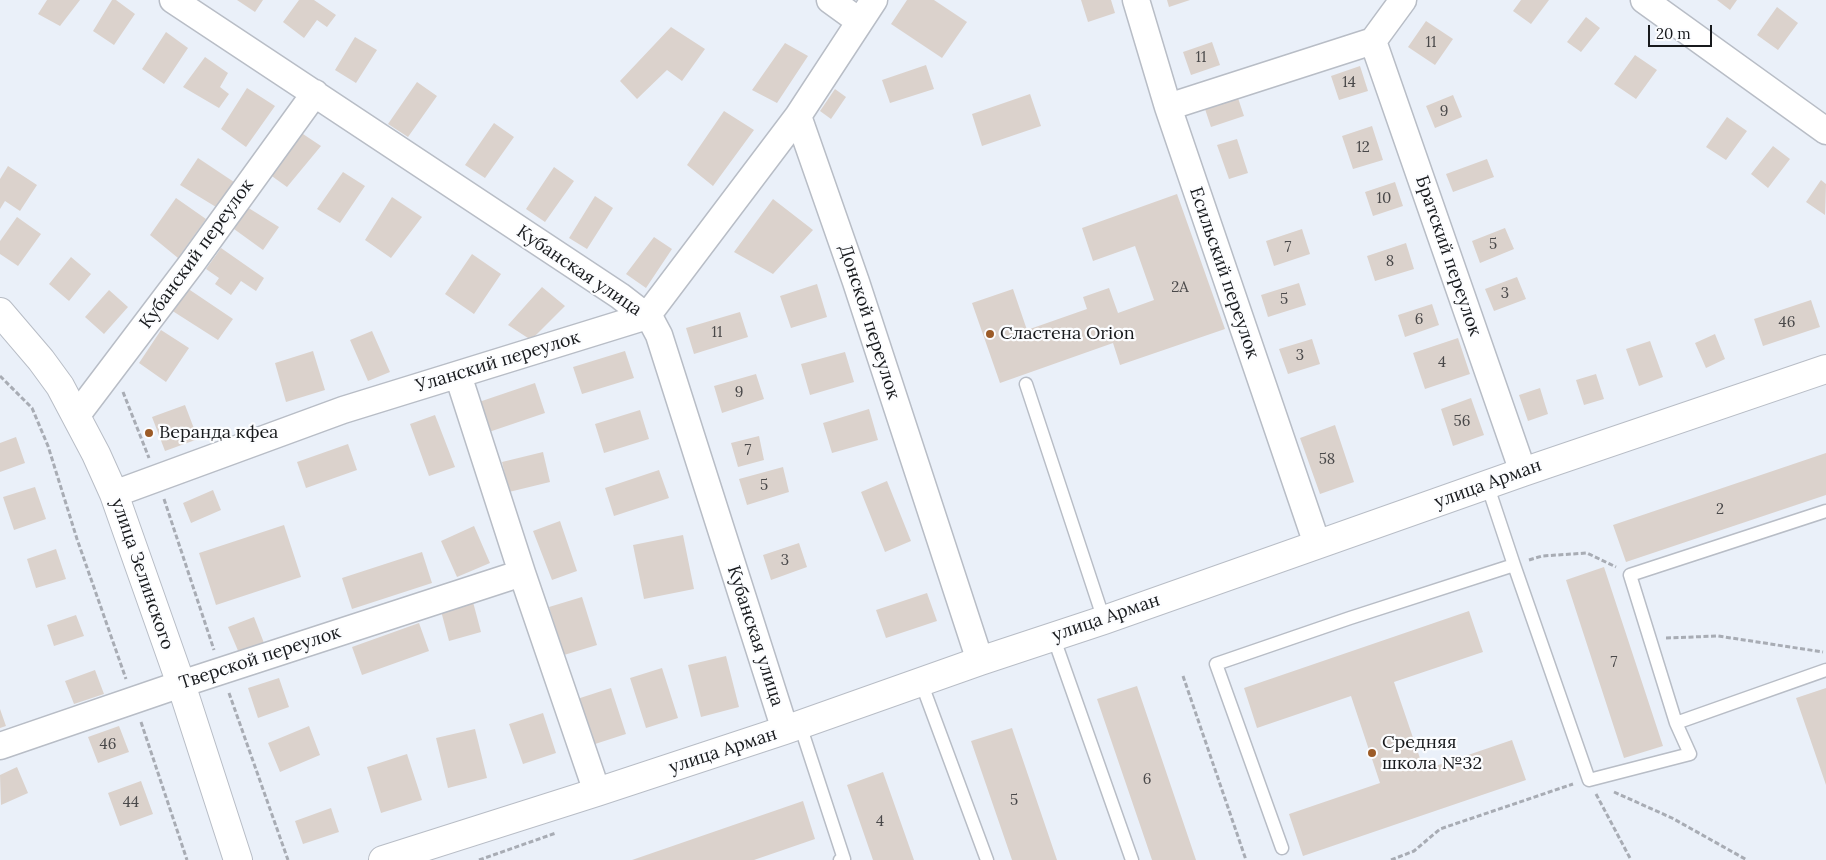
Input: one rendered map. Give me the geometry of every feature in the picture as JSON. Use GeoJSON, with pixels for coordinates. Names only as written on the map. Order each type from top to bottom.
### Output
{"type":"FeatureCollection","features":[{"type":"Feature","properties":{"kind":"street","name":"Кубанская улица"},"geometry":{"type":"LineString","coordinates":[[173,0],[620,296],[647,316],[654,324],[793,727]]}},
{"type":"Feature","properties":{"kind":"street"},"geometry":{"type":"LineString","coordinates":[[830,0],[859,21]]}},
{"type":"Feature","properties":{"kind":"street"},"geometry":{"type":"LineString","coordinates":[[647,316],[798,116],[874,0]]}},
{"type":"Feature","properties":{"kind":"street","name":"Есильский переулок"},"geometry":{"type":"LineString","coordinates":[[1136,0],[1168,107],[1317,544]]}},
{"type":"Feature","properties":{"kind":"street"},"geometry":{"type":"LineString","coordinates":[[1168,107],[1373,41],[1402,0]]}},
{"type":"Feature","properties":{"kind":"street"},"geometry":{"type":"LineString","coordinates":[[1644,0],[1821,123]]}},
{"type":"Feature","properties":{"kind":"street","name":"Братский переулок"},"geometry":{"type":"LineString","coordinates":[[1373,41],[1523,472]]}},
{"type":"Feature","properties":{"kind":"street","name":"Кубанский переулок"},"geometry":{"type":"LineString","coordinates":[[77,416],[315,93]]}},
{"type":"Feature","properties":{"kind":"street","name":"Донской переулок"},"geometry":{"type":"LineString","coordinates":[[798,116],[856,282],[980,661]]}},
{"type":"Feature","properties":{"kind":"street","name":"улица Зелинского"},"geometry":{"type":"LineString","coordinates":[[0,312],[41,360],[60,386],[77,416],[114,494],[181,684],[238,860]]}},
{"type":"Feature","properties":{"kind":"street","name":"Уланский переулок"},"geometry":{"type":"LineString","coordinates":[[114,494],[343,410],[647,316]]}},
{"type":"Feature","properties":{"kind":"street","name":"улица Арман"},"geometry":{"type":"LineString","coordinates":[[383,860],[598,792],[793,727],[980,661],[1104,620],[1487,484],[1826,369]]}},
{"type":"Feature","properties":{"kind":"street"},"geometry":{"type":"LineString","coordinates":[[458,375],[522,574],[598,792]]}},
{"type":"Feature","properties":{"kind":"street","name":"Тверской переулок"},"geometry":{"type":"LineString","coordinates":[[0,746],[181,684],[522,574]]}},
{"type":"Feature","properties":{"kind":"lane"},"geometry":{"type":"LineString","coordinates":[[1026,384],[1104,620]]}},
{"type":"Feature","properties":{"kind":"lane"},"geometry":{"type":"LineString","coordinates":[[1487,484],[1589,780],[1690,754],[1676,723],[1630,575],[1826,511]]}},
{"type":"Feature","properties":{"kind":"lane"},"geometry":{"type":"LineString","coordinates":[[1282,848],[1216,664],[1514,565]]}},
{"type":"Feature","properties":{"kind":"lane"},"geometry":{"type":"LineString","coordinates":[[1053,636],[1132,860]]}},
{"type":"Feature","properties":{"kind":"lane"},"geometry":{"type":"LineString","coordinates":[[1676,723],[1826,670]]}},
{"type":"Feature","properties":{"kind":"lane"},"geometry":{"type":"LineString","coordinates":[[921,682],[987,860]]}},
{"type":"Feature","properties":{"kind":"lane"},"geometry":{"type":"LineString","coordinates":[[793,727],[843,860]]}},
{"type":"Feature","properties":{"kind":"path"},"geometry":{"type":"LineString","coordinates":[[113,367],[157,479],[221,671],[288,860]]}},
{"type":"Feature","properties":{"kind":"path"},"geometry":{"type":"LineString","coordinates":[[0,376],[32,408],[48,446],[80,548],[187,860]]}},
{"type":"Feature","properties":{"kind":"path"},"geometry":{"type":"LineString","coordinates":[[1514,565],[1542,556],[1587,553],[1630,575]]}},
{"type":"Feature","properties":{"kind":"path"},"geometry":{"type":"LineString","coordinates":[[1650,641],[1671,637],[1718,636],[1826,653]]}},
{"type":"Feature","properties":{"kind":"path"},"geometry":{"type":"LineString","coordinates":[[1183,676],[1246,860]]}},
{"type":"Feature","properties":{"kind":"path"},"geometry":{"type":"LineString","coordinates":[[1589,780],[1631,860]]}},
{"type":"Feature","properties":{"kind":"path"},"geometry":{"type":"LineString","coordinates":[[1391,860],[1414,851],[1440,829],[1589,780],[1672,818],[1747,860]]}},
{"type":"Feature","properties":{"kind":"building"},"geometry":{"type":"Polygon","coordinates":[[[47,0],[80,0],[60,26],[38,14],[47,0]]]}},
{"type":"Feature","properties":{"kind":"building"},"geometry":{"type":"Polygon","coordinates":[[[112,0],[116,0],[135,14],[114,45],[93,31],[112,0]]]}},
{"type":"Feature","properties":{"kind":"building"},"geometry":{"type":"Polygon","coordinates":[[[237,0],[263,0],[255,12],[237,0]]]}},
{"type":"Feature","properties":{"kind":"building"},"geometry":{"type":"Polygon","coordinates":[[[299,0],[314,0],[336,15],[327,27],[317,20],[304,38],[283,22],[299,0]]]}},
{"type":"Feature","properties":{"kind":"building"},"geometry":{"type":"Polygon","coordinates":[[[907,0],[934,0],[967,22],[942,58],[891,24],[907,0]]]}},
{"type":"Feature","properties":{"kind":"building"},"geometry":{"type":"Polygon","coordinates":[[[1081,0],[1111,0],[1115,13],[1088,22],[1081,0]]]}},
{"type":"Feature","properties":{"kind":"building"},"geometry":{"type":"Polygon","coordinates":[[[1167,0],[1190,0],[1169,7],[1167,0]]]}},
{"type":"Feature","properties":{"kind":"building"},"geometry":{"type":"Polygon","coordinates":[[[1521,0],[1549,0],[1531,24],[1513,11],[1521,0]]]}},
{"type":"Feature","properties":{"kind":"building"},"geometry":{"type":"Polygon","coordinates":[[[1717,0],[1737,0],[1730,10],[1717,0]]]}},
{"type":"Feature","properties":{"kind":"building"},"geometry":{"type":"Polygon","coordinates":[[[1777,7],[1798,23],[1778,50],[1757,35],[1777,7]]]}},
{"type":"Feature","properties":{"kind":"building"},"geometry":{"type":"Polygon","coordinates":[[[1586,17],[1600,28],[1581,52],[1567,42],[1586,17]]]}},
{"type":"Feature","properties":{"kind":"building"},"geometry":{"type":"Polygon","coordinates":[[[1426,21],[1453,39],[1435,65],[1408,47],[1426,21]]]}},
{"type":"Feature","properties":{"kind":"building"},"geometry":{"type":"Polygon","coordinates":[[[671,27],[705,49],[682,81],[667,70],[637,99],[620,81],[671,27]]]}},
{"type":"Feature","properties":{"kind":"building"},"geometry":{"type":"Polygon","coordinates":[[[166,32],[188,48],[164,84],[142,69],[166,32]]]}},
{"type":"Feature","properties":{"kind":"building"},"geometry":{"type":"Polygon","coordinates":[[[355,37],[377,50],[356,83],[335,70],[355,37]]]}},
{"type":"Feature","properties":{"kind":"building"},"geometry":{"type":"Polygon","coordinates":[[[1212,42],[1220,65],[1191,75],[1183,52],[1212,42]]]}},
{"type":"Feature","properties":{"kind":"building"},"geometry":{"type":"Polygon","coordinates":[[[785,43],[808,56],[777,103],[752,90],[785,43]]]}},
{"type":"Feature","properties":{"kind":"building"},"geometry":{"type":"Polygon","coordinates":[[[1635,55],[1657,70],[1636,99],[1614,84],[1635,55]]]}},
{"type":"Feature","properties":{"kind":"building"},"geometry":{"type":"Polygon","coordinates":[[[205,57],[228,73],[220,87],[229,94],[219,108],[183,87],[205,57]]]}},
{"type":"Feature","properties":{"kind":"building"},"geometry":{"type":"Polygon","coordinates":[[[926,65],[934,89],[890,103],[882,80],[926,65]]]}},
{"type":"Feature","properties":{"kind":"building"},"geometry":{"type":"Polygon","coordinates":[[[1360,66],[1368,91],[1339,100],[1331,76],[1360,66]]]}},
{"type":"Feature","properties":{"kind":"building"},"geometry":{"type":"Polygon","coordinates":[[[417,82],[437,96],[408,137],[388,124],[417,82]]]}},
{"type":"Feature","properties":{"kind":"building"},"geometry":{"type":"Polygon","coordinates":[[[247,88],[275,106],[246,147],[221,129],[247,88]]]}},
{"type":"Feature","properties":{"kind":"building"},"geometry":{"type":"Polygon","coordinates":[[[835,89],[846,97],[831,119],[820,111],[835,89]]]}},
{"type":"Feature","properties":{"kind":"building"},"geometry":{"type":"Polygon","coordinates":[[[1030,94],[1041,126],[982,146],[972,114],[1030,94]]]}},
{"type":"Feature","properties":{"kind":"building"},"geometry":{"type":"Polygon","coordinates":[[[1453,95],[1462,117],[1435,128],[1426,106],[1453,95]]]}},
{"type":"Feature","properties":{"kind":"building"},"geometry":{"type":"Polygon","coordinates":[[[1238,98],[1244,116],[1211,127],[1205,109],[1238,98]]]}},
{"type":"Feature","properties":{"kind":"building"},"geometry":{"type":"Polygon","coordinates":[[[724,111],[754,130],[713,186],[687,165],[724,111]]]}},
{"type":"Feature","properties":{"kind":"building"},"geometry":{"type":"Polygon","coordinates":[[[1727,117],[1747,131],[1726,160],[1706,147],[1727,117]]]}},
{"type":"Feature","properties":{"kind":"building"},"geometry":{"type":"Polygon","coordinates":[[[494,123],[514,137],[485,178],[465,165],[494,123]]]}},
{"type":"Feature","properties":{"kind":"building"},"geometry":{"type":"Polygon","coordinates":[[[1372,126],[1383,160],[1353,169],[1342,136],[1372,126]]]}},
{"type":"Feature","properties":{"kind":"building"},"geometry":{"type":"Polygon","coordinates":[[[300,132],[321,146],[287,187],[269,174],[300,132]]]}},
{"type":"Feature","properties":{"kind":"building"},"geometry":{"type":"Polygon","coordinates":[[[1237,139],[1248,173],[1229,179],[1217,145],[1237,139]]]}},
{"type":"Feature","properties":{"kind":"building"},"geometry":{"type":"Polygon","coordinates":[[[1773,146],[1790,159],[1768,188],[1751,174],[1773,146]]]}},
{"type":"Feature","properties":{"kind":"building"},"geometry":{"type":"Polygon","coordinates":[[[198,158],[234,182],[216,207],[180,185],[198,158]]]}},
{"type":"Feature","properties":{"kind":"building"},"geometry":{"type":"Polygon","coordinates":[[[1487,159],[1494,177],[1453,192],[1446,174],[1487,159]]]}},
{"type":"Feature","properties":{"kind":"building"},"geometry":{"type":"Polygon","coordinates":[[[8,166],[37,185],[20,211],[5,201],[0,209],[0,179],[8,166]]]}},
{"type":"Feature","properties":{"kind":"building"},"geometry":{"type":"Polygon","coordinates":[[[554,167],[574,181],[545,222],[526,209],[554,167]]]}},
{"type":"Feature","properties":{"kind":"building"},"geometry":{"type":"Polygon","coordinates":[[[343,172],[365,186],[340,223],[317,209],[343,172]]]}},
{"type":"Feature","properties":{"kind":"building"},"geometry":{"type":"Polygon","coordinates":[[[1821,180],[1826,184],[1825,215],[1806,202],[1821,180]]]}},
{"type":"Feature","properties":{"kind":"building"},"geometry":{"type":"Polygon","coordinates":[[[1395,182],[1403,206],[1373,216],[1365,192],[1395,182]]]}},
{"type":"Feature","properties":{"kind":"building"},"geometry":{"type":"Polygon","coordinates":[[[1177,194],[1225,329],[1120,365],[1113,343],[1000,383],[972,303],[1013,289],[1027,330],[1087,309],[1083,297],[1109,288],[1118,313],[1154,300],[1135,246],[1093,261],[1082,228],[1177,194]]]}},
{"type":"Feature","properties":{"kind":"building"},"geometry":{"type":"Polygon","coordinates":[[[595,196],[613,208],[587,249],[569,238],[595,196]]]}},
{"type":"Feature","properties":{"kind":"building"},"geometry":{"type":"Polygon","coordinates":[[[392,197],[422,217],[391,258],[365,240],[392,197]]]}},
{"type":"Feature","properties":{"kind":"building"},"geometry":{"type":"Polygon","coordinates":[[[176,198],[206,219],[178,258],[150,235],[176,198]]]}},
{"type":"Feature","properties":{"kind":"building"},"geometry":{"type":"Polygon","coordinates":[[[773,199],[813,230],[773,274],[734,252],[773,199]]]}},
{"type":"Feature","properties":{"kind":"building"},"geometry":{"type":"Polygon","coordinates":[[[247,207],[279,227],[263,250],[234,229],[247,207]]]}},
{"type":"Feature","properties":{"kind":"building"},"geometry":{"type":"Polygon","coordinates":[[[17,217],[41,234],[18,266],[0,254],[0,241],[17,217]]]}},
{"type":"Feature","properties":{"kind":"building"},"geometry":{"type":"Polygon","coordinates":[[[1505,228],[1514,249],[1480,263],[1472,241],[1505,228]]]}},
{"type":"Feature","properties":{"kind":"building"},"geometry":{"type":"Polygon","coordinates":[[[1302,229],[1310,254],[1274,266],[1266,241],[1302,229]]]}},
{"type":"Feature","properties":{"kind":"building"},"geometry":{"type":"Polygon","coordinates":[[[654,237],[672,249],[646,288],[626,274],[654,237]]]}},
{"type":"Feature","properties":{"kind":"building"},"geometry":{"type":"Polygon","coordinates":[[[1406,243],[1414,269],[1375,281],[1367,256],[1406,243]]]}},
{"type":"Feature","properties":{"kind":"building"},"geometry":{"type":"Polygon","coordinates":[[[221,248],[264,278],[256,291],[241,281],[231,295],[215,284],[219,278],[206,269],[221,248]]]}},
{"type":"Feature","properties":{"kind":"building"},"geometry":{"type":"Polygon","coordinates":[[[472,254],[501,274],[474,314],[445,294],[472,254]]]}},
{"type":"Feature","properties":{"kind":"building"},"geometry":{"type":"Polygon","coordinates":[[[71,257],[91,274],[69,301],[49,284],[71,257]]]}},
{"type":"Feature","properties":{"kind":"building"},"geometry":{"type":"Polygon","coordinates":[[[1517,277],[1526,299],[1494,311],[1485,289],[1517,277]]]}},
{"type":"Feature","properties":{"kind":"building"},"geometry":{"type":"Polygon","coordinates":[[[1299,283],[1306,305],[1268,317],[1261,295],[1299,283]]]}},
{"type":"Feature","properties":{"kind":"building"},"geometry":{"type":"Polygon","coordinates":[[[817,284],[827,317],[791,328],[780,296],[817,284]]]}},
{"type":"Feature","properties":{"kind":"building"},"geometry":{"type":"Polygon","coordinates":[[[542,287],[565,306],[531,340],[508,325],[542,287]]]}},
{"type":"Feature","properties":{"kind":"building"},"geometry":{"type":"Polygon","coordinates":[[[187,288],[233,319],[218,340],[171,310],[187,288]]]}},
{"type":"Feature","properties":{"kind":"building"},"geometry":{"type":"Polygon","coordinates":[[[109,290],[128,307],[104,334],[85,317],[109,290]]]}},
{"type":"Feature","properties":{"kind":"building"},"geometry":{"type":"Polygon","coordinates":[[[1811,300],[1820,327],[1763,346],[1754,319],[1811,300]]]}},
{"type":"Feature","properties":{"kind":"building"},"geometry":{"type":"Polygon","coordinates":[[[1432,304],[1439,325],[1405,337],[1398,315],[1432,304]]]}},
{"type":"Feature","properties":{"kind":"building"},"geometry":{"type":"Polygon","coordinates":[[[740,312],[748,337],[694,354],[686,328],[740,312]]]}},
{"type":"Feature","properties":{"kind":"building"},"geometry":{"type":"Polygon","coordinates":[[[161,330],[189,348],[166,382],[139,363],[161,330]]]}},
{"type":"Feature","properties":{"kind":"building"},"geometry":{"type":"Polygon","coordinates":[[[372,331],[390,372],[368,381],[350,340],[372,331]]]}},
{"type":"Feature","properties":{"kind":"building"},"geometry":{"type":"Polygon","coordinates":[[[1715,334],[1725,359],[1706,368],[1695,343],[1715,334]]]}},
{"type":"Feature","properties":{"kind":"building"},"geometry":{"type":"Polygon","coordinates":[[[1458,338],[1470,374],[1425,389],[1413,353],[1458,338]]]}},
{"type":"Feature","properties":{"kind":"building"},"geometry":{"type":"Polygon","coordinates":[[[1312,339],[1320,364],[1288,374],[1279,349],[1312,339]]]}},
{"type":"Feature","properties":{"kind":"building"},"geometry":{"type":"Polygon","coordinates":[[[1650,341],[1663,377],[1639,386],[1626,349],[1650,341]]]}},
{"type":"Feature","properties":{"kind":"building"},"geometry":{"type":"Polygon","coordinates":[[[313,351],[325,390],[286,402],[275,363],[313,351]]]}},
{"type":"Feature","properties":{"kind":"building"},"geometry":{"type":"Polygon","coordinates":[[[625,351],[634,378],[582,394],[573,367],[625,351]]]}},
{"type":"Feature","properties":{"kind":"building"},"geometry":{"type":"Polygon","coordinates":[[[845,352],[854,382],[810,395],[801,364],[845,352]]]}},
{"type":"Feature","properties":{"kind":"building"},"geometry":{"type":"Polygon","coordinates":[[[756,374],[764,399],[722,413],[714,386],[756,374]]]}},
{"type":"Feature","properties":{"kind":"building"},"geometry":{"type":"Polygon","coordinates":[[[1596,374],[1604,399],[1584,405],[1576,380],[1596,374]]]}},
{"type":"Feature","properties":{"kind":"building"},"geometry":{"type":"Polygon","coordinates":[[[535,383],[545,413],[486,433],[476,403],[535,383]]]}},
{"type":"Feature","properties":{"kind":"building"},"geometry":{"type":"Polygon","coordinates":[[[1540,388],[1548,414],[1528,421],[1519,395],[1540,388]]]}},
{"type":"Feature","properties":{"kind":"building"},"geometry":{"type":"Polygon","coordinates":[[[1471,398],[1484,435],[1453,446],[1441,409],[1471,398]]]}},
{"type":"Feature","properties":{"kind":"building"},"geometry":{"type":"Polygon","coordinates":[[[185,405],[198,439],[165,451],[152,417],[185,405]]]}},
{"type":"Feature","properties":{"kind":"building"},"geometry":{"type":"Polygon","coordinates":[[[869,409],[878,440],[832,453],[823,423],[869,409]]]}},
{"type":"Feature","properties":{"kind":"building"},"geometry":{"type":"Polygon","coordinates":[[[640,410],[649,439],[604,453],[595,424],[640,410]]]}},
{"type":"Feature","properties":{"kind":"building"},"geometry":{"type":"Polygon","coordinates":[[[435,415],[455,467],[429,476],[410,424],[435,415]]]}},
{"type":"Feature","properties":{"kind":"building"},"geometry":{"type":"Polygon","coordinates":[[[1335,425],[1354,482],[1320,494],[1300,438],[1335,425]]]}},
{"type":"Feature","properties":{"kind":"building"},"geometry":{"type":"Polygon","coordinates":[[[759,436],[764,460],[738,467],[731,443],[759,436]]]}},
{"type":"Feature","properties":{"kind":"building"},"geometry":{"type":"Polygon","coordinates":[[[16,437],[25,463],[0,472],[0,443],[16,437]]]}},
{"type":"Feature","properties":{"kind":"building"},"geometry":{"type":"Polygon","coordinates":[[[348,444],[357,470],[306,488],[297,462],[348,444]]]}},
{"type":"Feature","properties":{"kind":"building"},"geometry":{"type":"Polygon","coordinates":[[[543,452],[550,482],[509,492],[502,462],[543,452]]]}},
{"type":"Feature","properties":{"kind":"building"},"geometry":{"type":"Polygon","coordinates":[[[1826,453],[1826,495],[1626,562],[1613,525],[1826,453]]]}},
{"type":"Feature","properties":{"kind":"building"},"geometry":{"type":"Polygon","coordinates":[[[783,467],[789,492],[747,505],[739,479],[783,467]]]}},
{"type":"Feature","properties":{"kind":"building"},"geometry":{"type":"Polygon","coordinates":[[[659,470],[669,498],[614,516],[605,488],[659,470]]]}},
{"type":"Feature","properties":{"kind":"building"},"geometry":{"type":"Polygon","coordinates":[[[887,481],[911,541],[885,552],[861,492],[887,481]]]}},
{"type":"Feature","properties":{"kind":"building"},"geometry":{"type":"Polygon","coordinates":[[[35,487],[46,519],[14,530],[3,497],[35,487]]]}},
{"type":"Feature","properties":{"kind":"building"},"geometry":{"type":"Polygon","coordinates":[[[213,490],[221,510],[191,523],[183,503],[213,490]]]}},
{"type":"Feature","properties":{"kind":"building"},"geometry":{"type":"Polygon","coordinates":[[[560,521],[577,571],[552,580],[533,531],[560,521]]]}},
{"type":"Feature","properties":{"kind":"building"},"geometry":{"type":"Polygon","coordinates":[[[284,525],[301,577],[216,605],[199,553],[284,525]]]}},
{"type":"Feature","properties":{"kind":"building"},"geometry":{"type":"Polygon","coordinates":[[[474,526],[490,563],[457,577],[441,541],[474,526]]]}},
{"type":"Feature","properties":{"kind":"building"},"geometry":{"type":"Polygon","coordinates":[[[683,535],[694,589],[644,599],[633,545],[683,535]]]}},
{"type":"Feature","properties":{"kind":"building"},"geometry":{"type":"Polygon","coordinates":[[[799,543],[807,567],[771,580],[763,555],[799,543]]]}},
{"type":"Feature","properties":{"kind":"building"},"geometry":{"type":"Polygon","coordinates":[[[56,549],[66,579],[36,588],[27,559],[56,549]]]}},
{"type":"Feature","properties":{"kind":"building"},"geometry":{"type":"Polygon","coordinates":[[[422,552],[432,583],[352,609],[342,578],[422,552]]]}},
{"type":"Feature","properties":{"kind":"building"},"geometry":{"type":"Polygon","coordinates":[[[1604,567],[1663,746],[1624,758],[1566,580],[1604,567]]]}},
{"type":"Feature","properties":{"kind":"building"},"geometry":{"type":"Polygon","coordinates":[[[927,593],[937,621],[886,638],[876,610],[927,593]]]}},
{"type":"Feature","properties":{"kind":"building"},"geometry":{"type":"Polygon","coordinates":[[[582,597],[597,645],[564,655],[549,607],[582,597]]]}},
{"type":"Feature","properties":{"kind":"building"},"geometry":{"type":"Polygon","coordinates":[[[473,602],[481,632],[449,641],[441,611],[473,602]]]}},
{"type":"Feature","properties":{"kind":"building"},"geometry":{"type":"Polygon","coordinates":[[[1469,611],[1483,652],[1394,682],[1424,770],[1512,740],[1526,780],[1303,856],[1289,814],[1380,783],[1351,696],[1257,728],[1244,688],[1469,611]]]}},
{"type":"Feature","properties":{"kind":"building"},"geometry":{"type":"Polygon","coordinates":[[[76,615],[84,636],[54,646],[47,625],[76,615]]]}},
{"type":"Feature","properties":{"kind":"building"},"geometry":{"type":"Polygon","coordinates":[[[254,617],[264,643],[239,653],[228,627],[254,617]]]}},
{"type":"Feature","properties":{"kind":"building"},"geometry":{"type":"Polygon","coordinates":[[[419,623],[429,651],[362,675],[352,647],[419,623]]]}},
{"type":"Feature","properties":{"kind":"building"},"geometry":{"type":"Polygon","coordinates":[[[726,656],[739,707],[701,717],[688,665],[726,656]]]}},
{"type":"Feature","properties":{"kind":"building"},"geometry":{"type":"Polygon","coordinates":[[[662,668],[678,718],[646,728],[630,678],[662,668]]]}},
{"type":"Feature","properties":{"kind":"building"},"geometry":{"type":"Polygon","coordinates":[[[95,670],[104,694],[74,704],[65,681],[95,670]]]}},
{"type":"Feature","properties":{"kind":"building"},"geometry":{"type":"Polygon","coordinates":[[[279,678],[289,707],[258,718],[248,688],[279,678]]]}},
{"type":"Feature","properties":{"kind":"building"},"geometry":{"type":"Polygon","coordinates":[[[1137,686],[1196,860],[1152,860],[1097,699],[1137,686]]]}},
{"type":"Feature","properties":{"kind":"building"},"geometry":{"type":"Polygon","coordinates":[[[611,688],[626,734],[592,745],[577,699],[611,688]]]}},
{"type":"Feature","properties":{"kind":"building"},"geometry":{"type":"Polygon","coordinates":[[[1826,688],[1826,785],[1796,698],[1826,688]]]}},
{"type":"Feature","properties":{"kind":"building"},"geometry":{"type":"Polygon","coordinates":[[[0,709],[6,726],[0,728],[0,709]]]}},
{"type":"Feature","properties":{"kind":"building"},"geometry":{"type":"Polygon","coordinates":[[[543,713],[556,753],[523,764],[509,724],[543,713]]]}},
{"type":"Feature","properties":{"kind":"building"},"geometry":{"type":"Polygon","coordinates":[[[119,726],[129,752],[98,763],[88,737],[119,726]]]}},
{"type":"Feature","properties":{"kind":"building"},"geometry":{"type":"Polygon","coordinates":[[[309,726],[320,755],[280,772],[268,743],[309,726]]]}},
{"type":"Feature","properties":{"kind":"building"},"geometry":{"type":"Polygon","coordinates":[[[1012,728],[1057,860],[1012,860],[971,741],[1012,728]]]}},
{"type":"Feature","properties":{"kind":"building"},"geometry":{"type":"Polygon","coordinates":[[[475,729],[487,778],[448,788],[436,738],[475,729]]]}},
{"type":"Feature","properties":{"kind":"building"},"geometry":{"type":"Polygon","coordinates":[[[407,754],[422,800],[381,813],[367,767],[407,754]]]}},
{"type":"Feature","properties":{"kind":"building"},"geometry":{"type":"Polygon","coordinates":[[[17,767],[28,793],[1,805],[0,775],[17,767]]]}},
{"type":"Feature","properties":{"kind":"building"},"geometry":{"type":"Polygon","coordinates":[[[883,772],[914,860],[873,860],[847,785],[883,772]]]}},
{"type":"Feature","properties":{"kind":"building"},"geometry":{"type":"Polygon","coordinates":[[[141,781],[153,814],[120,826],[108,793],[141,781]]]}},
{"type":"Feature","properties":{"kind":"building"},"geometry":{"type":"Polygon","coordinates":[[[803,801],[815,839],[754,860],[632,860],[803,801]]]}},
{"type":"Feature","properties":{"kind":"building"},"geometry":{"type":"Polygon","coordinates":[[[331,808],[339,832],[303,844],[295,821],[331,808]]]}},
{"type":"Feature","properties":{"kind":"place","name":"Сластена Orion"},"geometry":{"type":"Point","coordinates":[990,334]}},
{"type":"Feature","properties":{"kind":"place","name":"Веранда кфеа"},"geometry":{"type":"Point","coordinates":[149,433]}},
{"type":"Feature","properties":{"kind":"place","name":"Средняя школа №32"},"geometry":{"type":"Point","coordinates":[1372,753]}}]}
